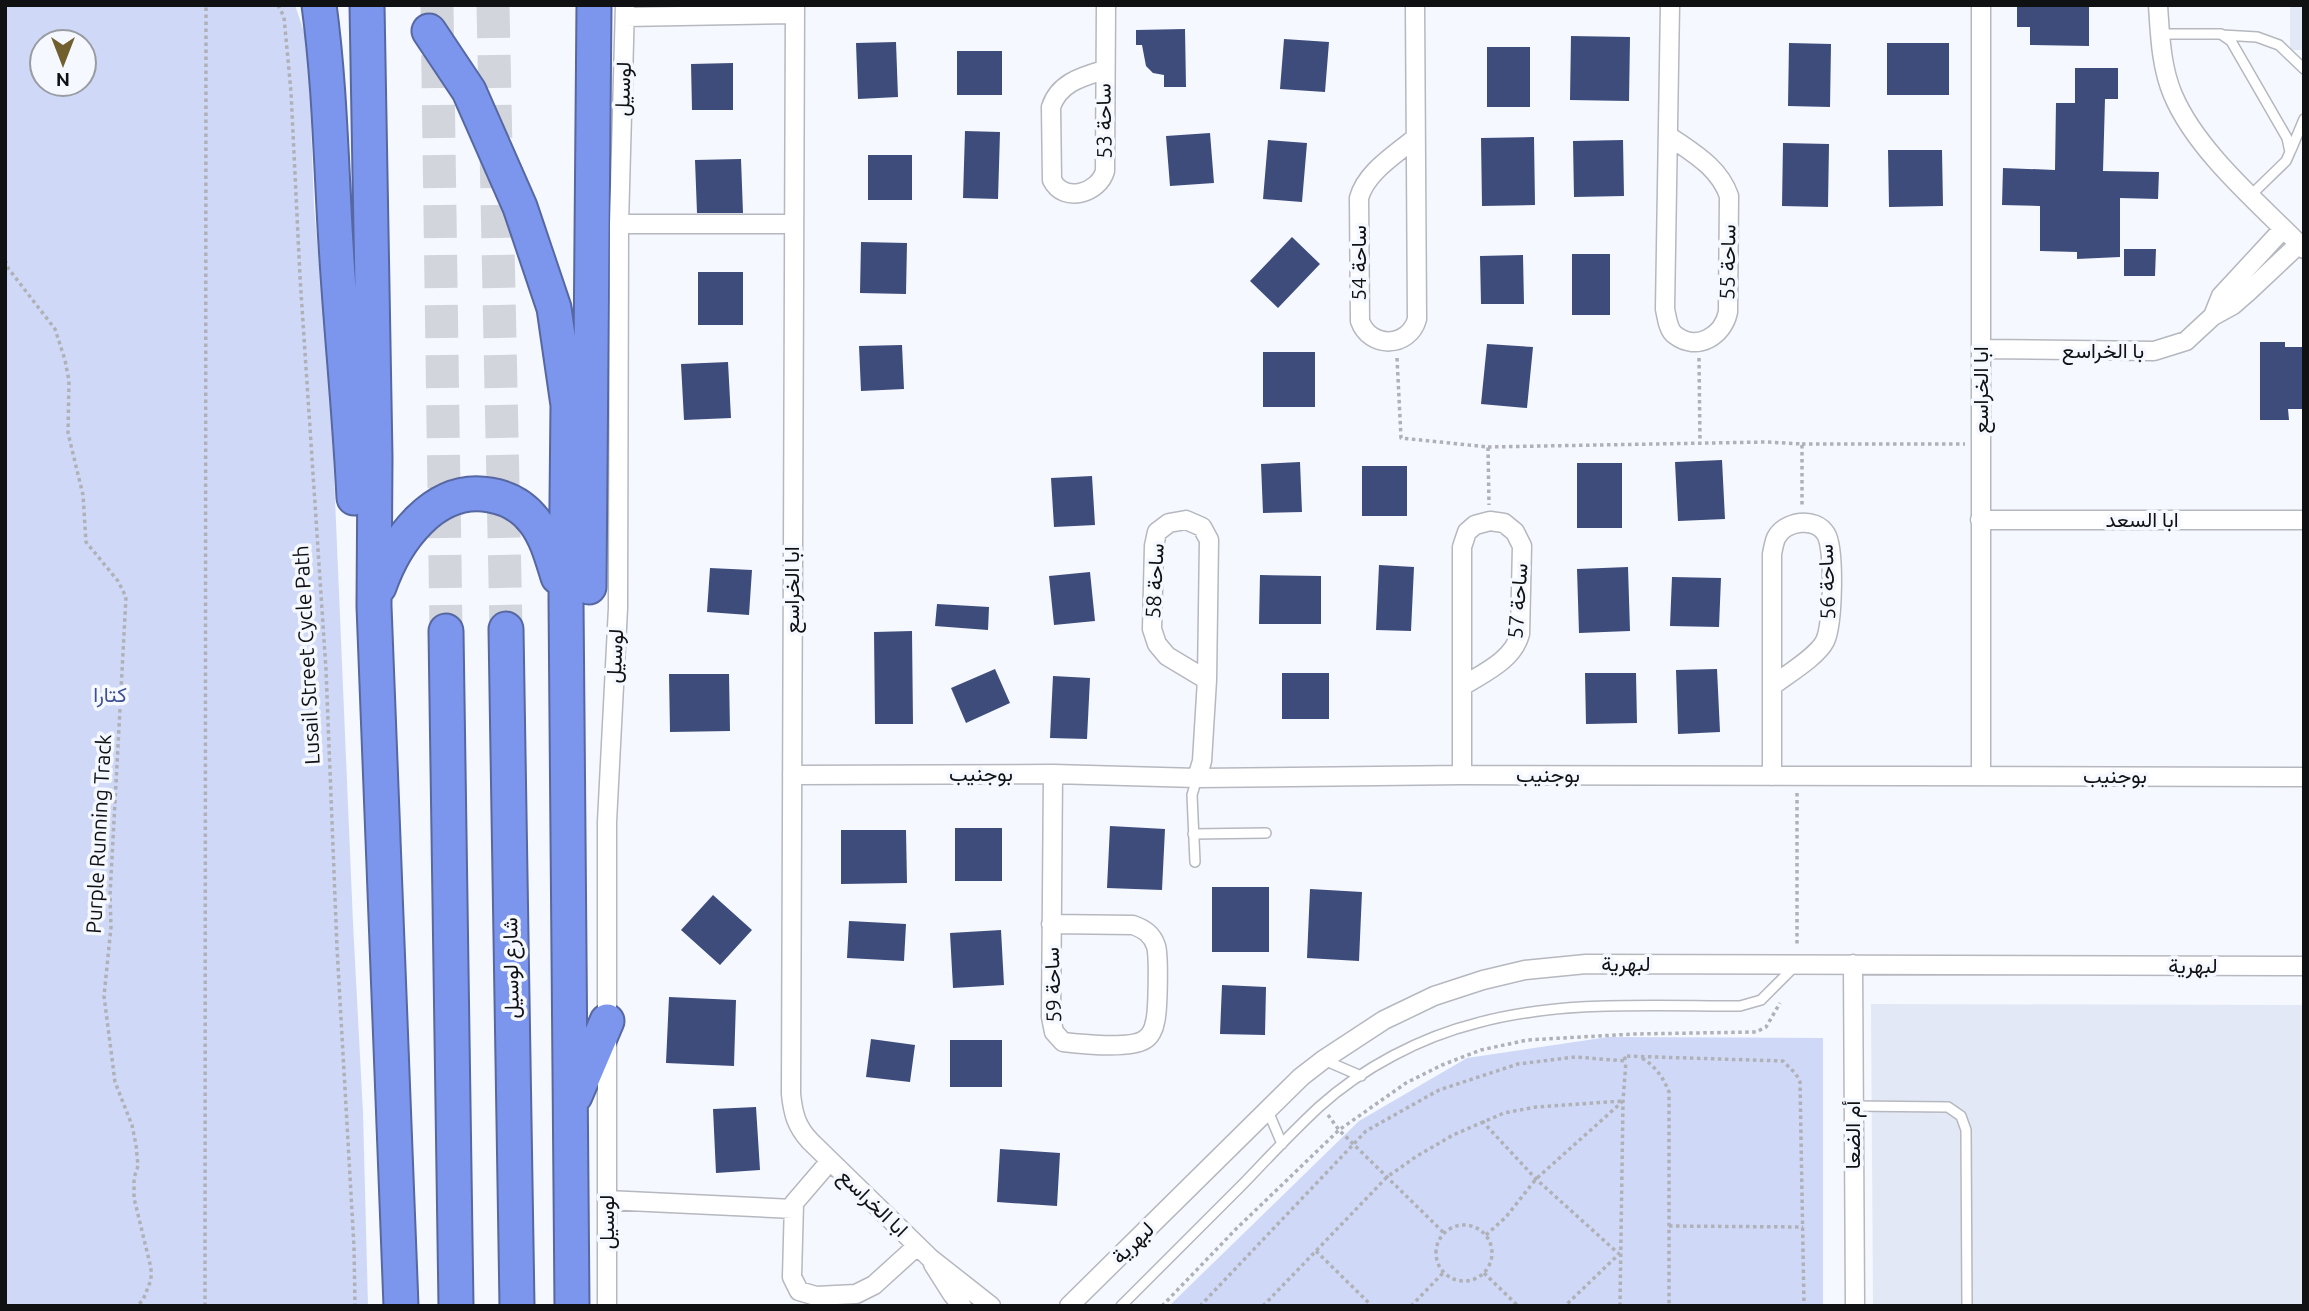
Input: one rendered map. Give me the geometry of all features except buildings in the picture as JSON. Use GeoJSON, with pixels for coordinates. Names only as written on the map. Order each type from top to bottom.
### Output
{"type":"FeatureCollection","features":[{"type":"Feature","properties":{"kind":"highway"},"geometry":{"type":"LineString","coordinates":[[319,5],[332,135],[336,243],[351,435],[365,744],[382,828]]}},
{"type":"Feature","properties":{"kind":"highway"},"geometry":{"type":"LineString","coordinates":[[368,5],[375,457],[374,607],[401,1306]]}},
{"type":"Feature","properties":{"kind":"highway"},"geometry":{"type":"LineString","coordinates":[[567,738],[588,640],[594,5]]}},
{"type":"Feature","properties":{"kind":"highway"},"geometry":{"type":"LineString","coordinates":[[429,30],[469,91],[520,207],[554,308],[568,405],[566,600],[572,1306]]}},
{"type":"Feature","properties":{"kind":"highway"},"geometry":{"type":"LineString","coordinates":[[374,607],[384,574],[409,531],[436,506],[470,493],[511,500],[536,522],[548,547],[566,600]]}},
{"type":"Feature","properties":{"kind":"highway","name":"شارع لوسيل"},"geometry":{"type":"LineString","coordinates":[[506,629],[517,1306]]}},
{"type":"Feature","properties":{"kind":"highway"},"geometry":{"type":"LineString","coordinates":[[446,631],[456,1306]]}},
{"type":"Feature","properties":{"kind":"highway"},"geometry":{"type":"LineString","coordinates":[[570,1108],[607,1021]]}},
{"type":"Feature","properties":{"kind":"street","name":"ساحة 53"},"geometry":{"type":"LineString","coordinates":[[1104,71],[1064,86],[1055,96],[1051,107],[1052,180],[1055,186],[1064,192],[1092,190],[1102,180],[1105,171],[1106,5]]}},
{"type":"Feature","properties":{"kind":"street"},"geometry":{"type":"LineString","coordinates":[[1396,341],[1409,334],[1417,319],[1415,5]]}},
{"type":"Feature","properties":{"kind":"street"},"geometry":{"type":"LineString","coordinates":[[1670,5],[1665,309],[1674,335],[1689,341],[1699,341]]}},
{"type":"Feature","properties":{"kind":"street","name":"ابا الخراسع"},"geometry":{"type":"LineString","coordinates":[[1981,5],[1981,775]]}},
{"type":"Feature","properties":{"kind":"street"},"geometry":{"type":"LineString","coordinates":[[2158,5],[2165,71],[2173,95],[2186,120],[2204,145],[2250,196],[2301,247]]}},
{"type":"Feature","properties":{"kind":"street"},"geometry":{"type":"LineString","coordinates":[[625,11],[795,10]]}},
{"type":"Feature","properties":{"kind":"street","name":"ابا الخراسع"},"geometry":{"type":"LineString","coordinates":[[795,10],[793,1113],[802,1132],[923,1252],[991,1306]]}},
{"type":"Feature","properties":{"kind":"street","name":"لوسيل"},"geometry":{"type":"LineString","coordinates":[[607,1306],[607,822],[618,608],[619,224],[625,11]]}},
{"type":"Feature","properties":{"kind":"street","name":"ساحة 55"},"geometry":{"type":"LineString","coordinates":[[1669,136],[1707,163],[1724,182],[1729,195],[1726,324],[1718,333],[1705,341],[1699,341]]}},
{"type":"Feature","properties":{"kind":"street","name":"ساحة 54"},"geometry":{"type":"LineString","coordinates":[[1396,341],[1380,342],[1372,338],[1362,328],[1360,321],[1359,198],[1368,179],[1415,138]]}},
{"type":"Feature","properties":{"kind":"street"},"geometry":{"type":"LineString","coordinates":[[619,224],[793,224]]}},
{"type":"Feature","properties":{"kind":"street","name":"با الخراسع"},"geometry":{"type":"LineString","coordinates":[[2213,316],[2221,296],[2283,229]]}},
{"type":"Feature","properties":{"kind":"street","name":"با الخراسع"},"geometry":{"type":"LineString","coordinates":[[1982,349],[2154,351],[2186,341],[2213,316],[2233,305],[2301,247]]}},
{"type":"Feature","properties":{"kind":"street","name":"ساحة 58"},"geometry":{"type":"LineString","coordinates":[[1197,778],[1202,761],[1207,680],[1209,540],[1202,527],[1194,523],[1186,520],[1169,523],[1157,532],[1154,546],[1152,629],[1157,644],[1167,656],[1207,680]]}},
{"type":"Feature","properties":{"kind":"street","name":"ابا السعد"},"geometry":{"type":"LineString","coordinates":[[1980,520],[2304,520]]}},
{"type":"Feature","properties":{"kind":"street"},"geometry":{"type":"LineString","coordinates":[[1462,775],[1462,547],[1467,533],[1475,525],[1490,521]]}},
{"type":"Feature","properties":{"kind":"street","name":"ساحة 57"},"geometry":{"type":"LineString","coordinates":[[1463,686],[1509,655],[1517,646],[1520,634],[1522,546],[1515,531],[1504,523],[1490,521]]}},
{"type":"Feature","properties":{"kind":"street","name":"ساحة 56"},"geometry":{"type":"LineString","coordinates":[[1772,686],[1819,649],[1829,628],[1831,548],[1826,534],[1818,526],[1802,522],[1787,527],[1777,537],[1772,554],[1772,686],[1772,776]]}},
{"type":"Feature","properties":{"kind":"street","name":"بوجنيب"},"geometry":{"type":"LineString","coordinates":[[792,775],[1053,774],[1197,778],[1462,775],[2304,777]]}},
{"type":"Feature","properties":{"kind":"street","name":"ساحة 59"},"geometry":{"type":"LineString","coordinates":[[1052,924],[1133,925],[1143,928],[1151,936],[1157,948],[1156,1022],[1151,1034],[1144,1041],[1132,1044],[1076,1044],[1063,1042],[1054,1031],[1051,1017],[1053,774]]}},
{"type":"Feature","properties":{"kind":"street","name":"لبهرية"},"geometry":{"type":"LineString","coordinates":[[1069,1306],[1301,1077],[1384,1020],[1434,996],[1483,980],[1525,970],[1586,964],[2304,966]]}},
{"type":"Feature","properties":{"kind":"street","name":"أم الضعا"},"geometry":{"type":"LineString","coordinates":[[1853,964],[1855,1306]]}},
{"type":"Feature","properties":{"kind":"street","name":"ابا الخراسع"},"geometry":{"type":"LineString","coordinates":[[830,1161],[797,1197],[793,1209],[792,1277],[799,1291],[807,1294],[847,1296],[865,1291],[923,1252]]}},
{"type":"Feature","properties":{"kind":"street"},"geometry":{"type":"LineString","coordinates":[[607,1200],[793,1209]]}},
{"type":"Feature","properties":{"kind":"street","name":"ابا الخراسع"},"geometry":{"type":"LineString","coordinates":[[923,1252],[962,1306]]}},
{"type":"Feature","properties":{"kind":"lane"},"geometry":{"type":"LineString","coordinates":[[2160,34],[2256,37],[2279,45],[2304,69]]}},
{"type":"Feature","properties":{"kind":"lane"},"geometry":{"type":"LineString","coordinates":[[2221,34],[2236,48],[2287,138],[2290,152]]}},
{"type":"Feature","properties":{"kind":"lane"},"geometry":{"type":"LineString","coordinates":[[2250,196],[2286,162],[2304,119]]}},
{"type":"Feature","properties":{"kind":"lane"},"geometry":{"type":"LineString","coordinates":[[1195,862],[1192,795],[1197,778]]}},
{"type":"Feature","properties":{"kind":"lane"},"geometry":{"type":"LineString","coordinates":[[1194,834],[1266,833]]}},
{"type":"Feature","properties":{"kind":"lane"},"geometry":{"type":"LineString","coordinates":[[1121,1306],[1321,1105],[1361,1076],[1432,1038],[1476,1023],[1518,1014],[1578,1008],[1740,1006],[1760,1000],[1797,964]]}},
{"type":"Feature","properties":{"kind":"lane"},"geometry":{"type":"LineString","coordinates":[[1323,1060],[1361,1076]]}},
{"type":"Feature","properties":{"kind":"lane"},"geometry":{"type":"LineString","coordinates":[[1853,1105],[1948,1107],[1955,1110],[1965,1123],[1967,1306]]}},
{"type":"Feature","properties":{"kind":"lane"},"geometry":{"type":"LineString","coordinates":[[1268,1111],[1282,1144]]}},
{"type":"Feature","properties":{"kind":"path"},"geometry":{"type":"LineString","coordinates":[[205,1306],[206,5]]}},
{"type":"Feature","properties":{"kind":"path","name":"Lusail Street Cycle Path"},"geometry":{"type":"LineString","coordinates":[[278,5],[284,17],[291,92],[300,277],[326,670],[355,1306]]}},
{"type":"Feature","properties":{"kind":"path","name":"Purple Running Track"},"geometry":{"type":"LineString","coordinates":[[5,260],[8,268],[55,329],[69,381],[68,433],[83,495],[86,542],[93,554],[118,581],[125,597],[110,895],[111,927],[104,996],[116,1082],[132,1125],[136,1146],[138,1166],[134,1178],[134,1198],[151,1268],[151,1280],[143,1300],[137,1306]]}},
{"type":"Feature","properties":{"kind":"path"},"geometry":{"type":"LineString","coordinates":[[1396,341],[1401,438],[1488,447],[1767,442],[1981,444]]}},
{"type":"Feature","properties":{"kind":"path"},"geometry":{"type":"LineString","coordinates":[[1699,341],[1700,443]]}},
{"type":"Feature","properties":{"kind":"path"},"geometry":{"type":"LineString","coordinates":[[1802,444],[1802,522]]}},
{"type":"Feature","properties":{"kind":"path"},"geometry":{"type":"LineString","coordinates":[[1488,447],[1490,521]]}},
{"type":"Feature","properties":{"kind":"path"},"geometry":{"type":"LineString","coordinates":[[1162,1306],[1236,1229],[1339,1130],[1406,1083],[1481,1050],[1527,1040],[1581,1036],[1756,1032],[1766,1027],[1777,1010],[1797,964],[1797,776]]}},
{"type":"Feature","properties":{"kind":"path"},"geometry":{"type":"LineString","coordinates":[[1619,1306],[1624,1056],[1640,1056],[1783,1061],[1800,1082],[1804,1306]]}},
{"type":"Feature","properties":{"kind":"path"},"geometry":{"type":"LineString","coordinates":[[1640,1056],[1653,1065],[1669,1092],[1669,1306]]}},
{"type":"Feature","properties":{"kind":"path"},"geometry":{"type":"LineString","coordinates":[[1200,1306],[1366,1131],[1439,1090],[1518,1064],[1575,1057],[1626,1061]]}},
{"type":"Feature","properties":{"kind":"path"},"geometry":{"type":"LineString","coordinates":[[1263,1306],[1387,1177],[1417,1156],[1482,1121],[1504,1113],[1623,1101]]}},
{"type":"Feature","properties":{"kind":"path"},"geometry":{"type":"LineString","coordinates":[[1486,1235],[1506,1217],[1536,1179],[1623,1101]]}},
{"type":"Feature","properties":{"kind":"path"},"geometry":{"type":"LineString","coordinates":[[1321,1105],[1339,1130],[1444,1233]]}},
{"type":"Feature","properties":{"kind":"path"},"geometry":{"type":"LineString","coordinates":[[1482,1121],[1536,1179],[1619,1254]]}},
{"type":"Feature","properties":{"kind":"path"},"geometry":{"type":"LineString","coordinates":[[1458,1225],[1473,1226],[1486,1235],[1493,1248],[1492,1263],[1484,1273],[1469,1282],[1455,1281],[1443,1273],[1436,1260],[1437,1245],[1444,1233],[1458,1225]]}},
{"type":"Feature","properties":{"kind":"path"},"geometry":{"type":"LineString","coordinates":[[1669,1226],[1803,1227]]}},
{"type":"Feature","properties":{"kind":"path"},"geometry":{"type":"LineString","coordinates":[[1315,1251],[1372,1306]]}},
{"type":"Feature","properties":{"kind":"path"},"geometry":{"type":"LineString","coordinates":[[1565,1306],[1619,1254]]}},
{"type":"Feature","properties":{"kind":"path"},"geometry":{"type":"LineString","coordinates":[[1411,1306],[1443,1273]]}},
{"type":"Feature","properties":{"kind":"path"},"geometry":{"type":"LineString","coordinates":[[1484,1273],[1518,1306]]}},
{"type":"Feature","properties":{"kind":"shaded area"},"geometry":{"type":"Polygon","coordinates":[[[2290,5],[2304,5],[2304,50],[2290,50],[2290,5]]]}},
{"type":"Feature","properties":{"kind":"shaded area"},"geometry":{"type":"Polygon","coordinates":[[[1871,1004],[2304,1005],[2304,1306],[1873,1306],[1871,1004]]]}},
{"type":"Feature","properties":{"kind":"green space","name":"كتارا"},"geometry":{"type":"Polygon","coordinates":[[[5,5],[295,5],[308,44],[314,206],[331,404],[363,1113],[368,1306],[5,1306],[5,5]]]}},
{"type":"Feature","properties":{"kind":"green space"},"geometry":{"type":"Polygon","coordinates":[[[1608,1037],[1823,1038],[1823,1306],[1169,1306],[1359,1121],[1467,1058],[1608,1037]]]}},
{"type":"Feature","properties":{"kind":"tunnel"},"geometry":{"type":"LineString","coordinates":[[437,5],[446,631]]}},
{"type":"Feature","properties":{"kind":"tunnel"},"geometry":{"type":"LineString","coordinates":[[493,5],[506,629]]}}]}
